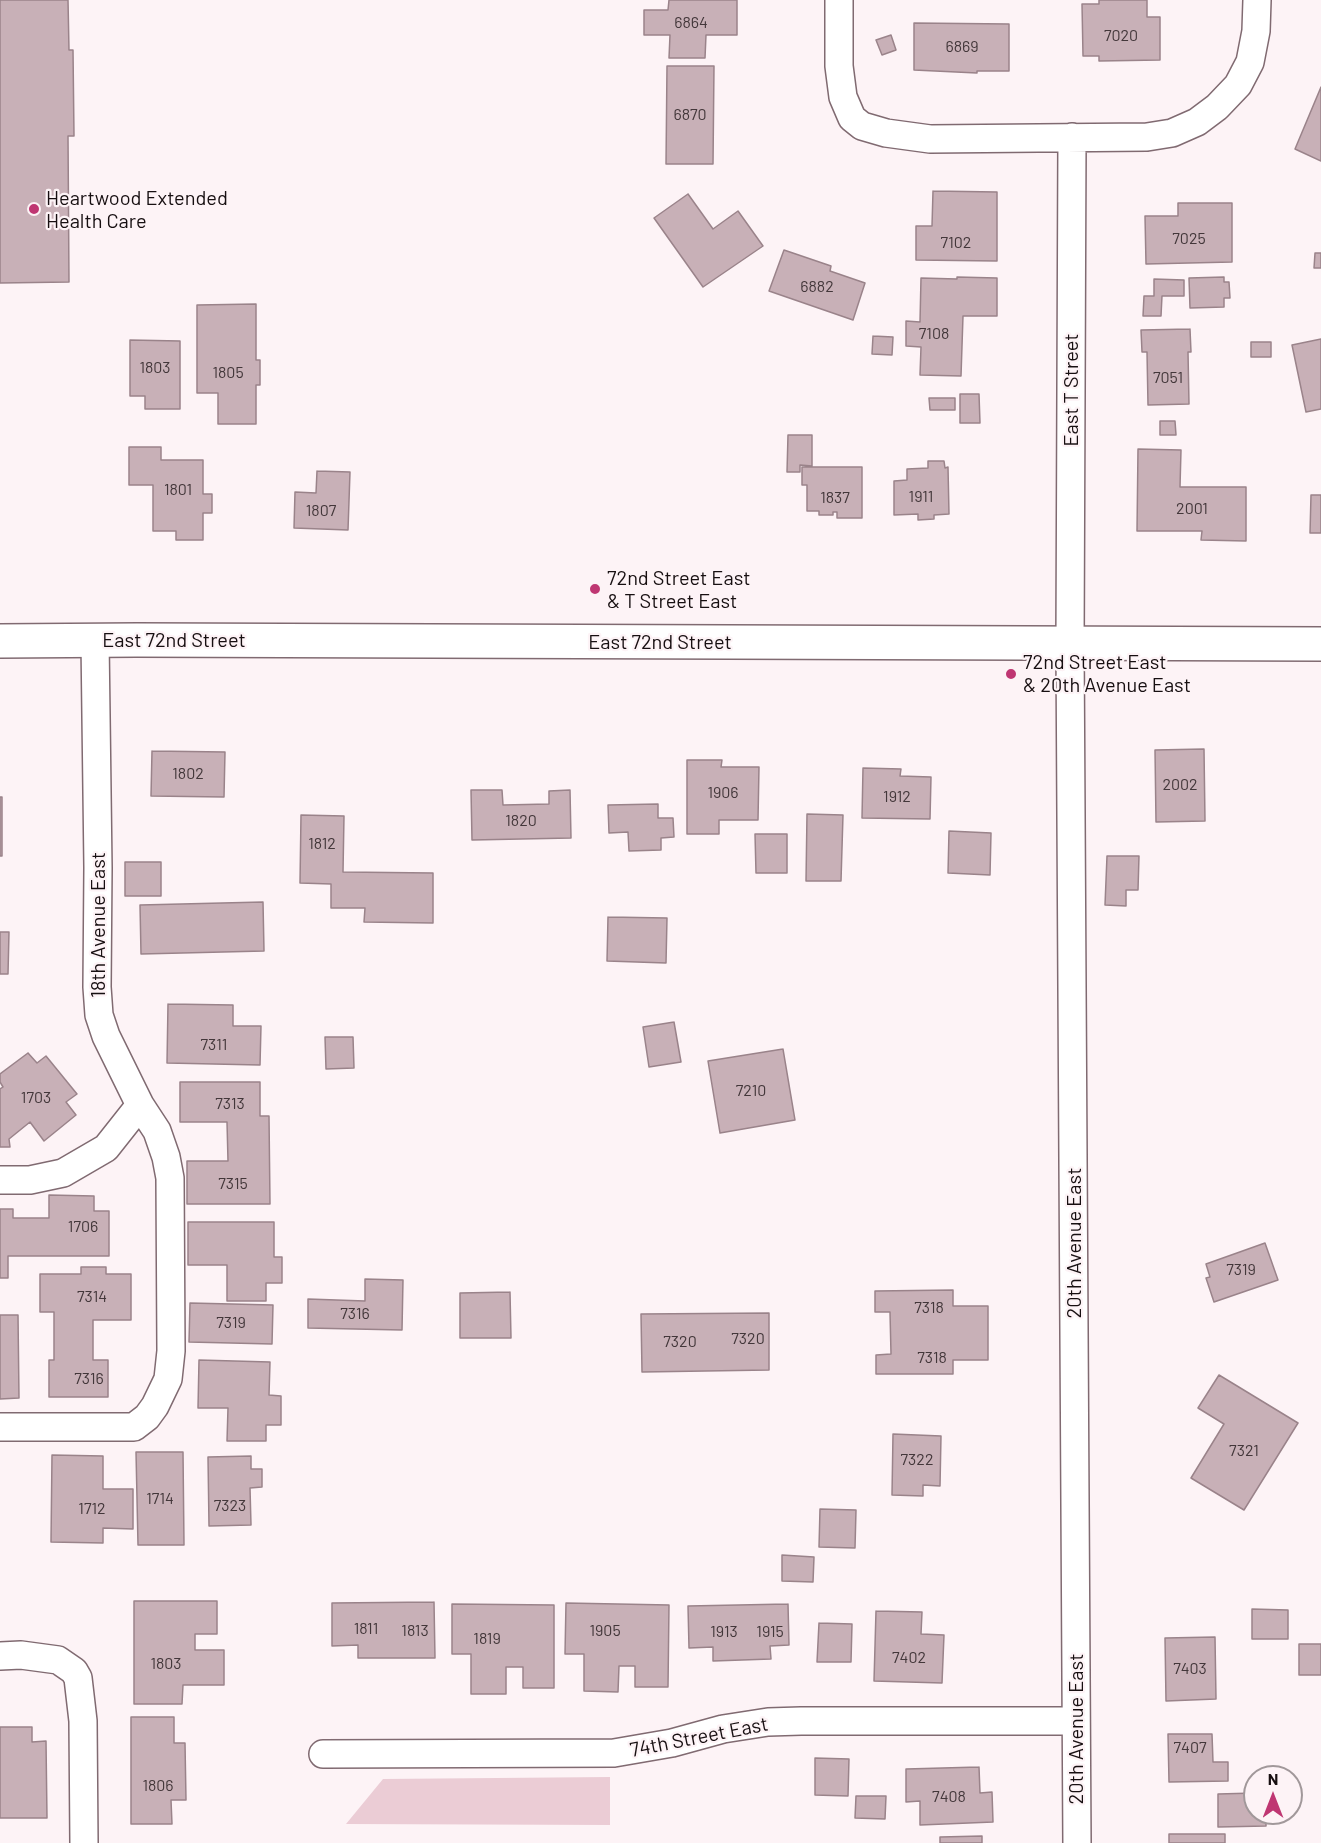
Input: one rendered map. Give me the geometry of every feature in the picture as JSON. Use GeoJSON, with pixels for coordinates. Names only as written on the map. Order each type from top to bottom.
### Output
{"type":"FeatureCollection","features":[{"type":"Feature","properties":{"kind":"main road","name":"East 72nd Street"},"geometry":{"type":"LineString","coordinates":[[0,641],[1321,644]]}},
{"type":"Feature","properties":{"kind":"street"},"geometry":{"type":"LineString","coordinates":[[839,0],[839,66],[843,98],[852,118],[862,126],[886,133],[930,140],[1147,137],[1173,133],[1197,122],[1211,112],[1238,85],[1250,62],[1256,31],[1257,0]]}},
{"type":"Feature","properties":{"kind":"street","name":"East T Street"},"geometry":{"type":"LineString","coordinates":[[1070,644],[1072,137]]}},
{"type":"Feature","properties":{"kind":"street","name":"18th Avenue East"},"geometry":{"type":"LineString","coordinates":[[0,1427],[134,1427],[147,1417],[155,1406],[168,1379],[171,1351],[170,1178],[166,1156],[157,1131],[140,1105],[106,1036],[99,1015],[95,640]]}},
{"type":"Feature","properties":{"kind":"street","name":"20th Avenue East"},"geometry":{"type":"LineString","coordinates":[[1070,644],[1077,1843]]}},
{"type":"Feature","properties":{"kind":"street"},"geometry":{"type":"LineString","coordinates":[[0,1180],[30,1180],[63,1173],[106,1148],[140,1105]]}},
{"type":"Feature","properties":{"kind":"street"},"geometry":{"type":"LineString","coordinates":[[0,1656],[21,1655],[58,1660],[74,1671],[78,1678],[83,1721],[84,1843]]}},
{"type":"Feature","properties":{"kind":"street","name":"74th Street East"},"geometry":{"type":"LineString","coordinates":[[323,1754],[614,1753],[672,1743],[723,1729],[801,1720],[1075,1720]]}},
{"type":"Feature","properties":{"kind":"shaded area"},"geometry":{"type":"Polygon","coordinates":[[[610,1777],[610,1825],[346,1824],[383,1779],[610,1777]]]}},
{"type":"Feature","properties":{"kind":"building","name":"Heartwood Extended Health Care"},"geometry":{"type":"Polygon","coordinates":[[[0,0],[68,0],[69,50],[73,50],[74,136],[68,136],[69,282],[0,283],[0,0]]]}},
{"type":"Feature","properties":{"kind":"building"},"geometry":{"type":"Polygon","coordinates":[[[669,0],[737,0],[737,35],[706,35],[705,58],[669,58],[670,35],[644,35],[644,10],[668,10],[669,0]]]}},
{"type":"Feature","properties":{"kind":"building"},"geometry":{"type":"Polygon","coordinates":[[[1099,0],[1147,0],[1147,17],[1160,17],[1160,60],[1099,61],[1099,56],[1083,56],[1082,4],[1099,4],[1099,0]]]}},
{"type":"Feature","properties":{"kind":"building"},"geometry":{"type":"Polygon","coordinates":[[[914,23],[1009,24],[1009,71],[977,71],[977,73],[914,70],[914,23]]]}},
{"type":"Feature","properties":{"kind":"building"},"geometry":{"type":"Polygon","coordinates":[[[891,35],[896,50],[882,55],[876,40],[891,35]]]}},
{"type":"Feature","properties":{"kind":"building"},"geometry":{"type":"Polygon","coordinates":[[[667,66],[714,66],[713,164],[666,164],[667,66]]]}},
{"type":"Feature","properties":{"kind":"building"},"geometry":{"type":"Polygon","coordinates":[[[1321,87],[1321,161],[1295,149],[1321,87]]]}},
{"type":"Feature","properties":{"kind":"building"},"geometry":{"type":"Polygon","coordinates":[[[933,191],[997,192],[997,261],[916,260],[916,226],[932,226],[933,191]]]}},
{"type":"Feature","properties":{"kind":"building"},"geometry":{"type":"Polygon","coordinates":[[[688,194],[713,229],[738,211],[763,246],[703,287],[654,218],[688,194]]]}},
{"type":"Feature","properties":{"kind":"building"},"geometry":{"type":"Polygon","coordinates":[[[1178,203],[1232,203],[1232,262],[1146,264],[1145,216],[1178,216],[1178,203]]]}},
{"type":"Feature","properties":{"kind":"building"},"geometry":{"type":"Polygon","coordinates":[[[784,250],[831,266],[830,271],[865,283],[853,320],[769,291],[784,250]]]}},
{"type":"Feature","properties":{"kind":"building"},"geometry":{"type":"Polygon","coordinates":[[[1315,253],[1321,253],[1321,268],[1314,268],[1315,253]]]}},
{"type":"Feature","properties":{"kind":"building"},"geometry":{"type":"Polygon","coordinates":[[[957,277],[997,278],[997,316],[963,316],[961,376],[920,375],[921,347],[906,346],[906,321],[920,322],[921,278],[957,279],[957,277]]]}},
{"type":"Feature","properties":{"kind":"building"},"geometry":{"type":"Polygon","coordinates":[[[1224,277],[1224,282],[1229,282],[1230,298],[1224,298],[1224,307],[1190,308],[1189,278],[1224,277]]]}},
{"type":"Feature","properties":{"kind":"building"},"geometry":{"type":"Polygon","coordinates":[[[1154,279],[1184,280],[1184,296],[1162,296],[1161,316],[1143,316],[1144,296],[1154,296],[1154,279]]]}},
{"type":"Feature","properties":{"kind":"building"},"geometry":{"type":"Polygon","coordinates":[[[256,304],[256,360],[260,360],[260,385],[256,385],[256,424],[218,424],[218,393],[197,393],[197,305],[256,304]]]}},
{"type":"Feature","properties":{"kind":"building"},"geometry":{"type":"Polygon","coordinates":[[[1190,329],[1189,404],[1148,405],[1147,352],[1142,352],[1141,330],[1190,329]]]}},
{"type":"Feature","properties":{"kind":"building"},"geometry":{"type":"Polygon","coordinates":[[[873,336],[893,337],[892,355],[872,354],[873,336]]]}},
{"type":"Feature","properties":{"kind":"building"},"geometry":{"type":"Polygon","coordinates":[[[1321,339],[1321,409],[1306,412],[1292,345],[1321,339]]]}},
{"type":"Feature","properties":{"kind":"building"},"geometry":{"type":"Polygon","coordinates":[[[130,340],[180,341],[180,409],[145,409],[145,396],[130,396],[130,340]]]}},
{"type":"Feature","properties":{"kind":"building"},"geometry":{"type":"Polygon","coordinates":[[[1251,342],[1271,342],[1271,357],[1251,357],[1251,342]]]}},
{"type":"Feature","properties":{"kind":"building"},"geometry":{"type":"Polygon","coordinates":[[[960,394],[979,394],[980,423],[960,423],[960,394]]]}},
{"type":"Feature","properties":{"kind":"building"},"geometry":{"type":"Polygon","coordinates":[[[929,398],[955,398],[955,410],[930,410],[929,398]]]}},
{"type":"Feature","properties":{"kind":"building"},"geometry":{"type":"Polygon","coordinates":[[[1160,421],[1175,421],[1176,435],[1160,435],[1160,421]]]}},
{"type":"Feature","properties":{"kind":"building"},"geometry":{"type":"Polygon","coordinates":[[[788,435],[812,435],[812,466],[800,465],[800,472],[787,472],[788,435]]]}},
{"type":"Feature","properties":{"kind":"building"},"geometry":{"type":"Polygon","coordinates":[[[129,447],[161,447],[161,460],[203,460],[203,494],[212,494],[212,513],[203,513],[203,540],[176,540],[176,531],[153,531],[153,485],[129,485],[129,447]]]}},
{"type":"Feature","properties":{"kind":"building"},"geometry":{"type":"Polygon","coordinates":[[[1138,449],[1181,450],[1180,487],[1246,487],[1246,541],[1201,540],[1202,531],[1137,531],[1138,449]]]}},
{"type":"Feature","properties":{"kind":"building"},"geometry":{"type":"Polygon","coordinates":[[[928,461],[944,461],[945,468],[948,467],[949,514],[934,515],[934,519],[918,520],[918,514],[894,515],[894,481],[907,480],[907,469],[928,468],[928,461]]]}},
{"type":"Feature","properties":{"kind":"building"},"geometry":{"type":"Polygon","coordinates":[[[802,467],[862,467],[862,518],[837,518],[837,512],[833,512],[833,515],[819,515],[819,511],[807,511],[807,485],[802,485],[802,467]]]}},
{"type":"Feature","properties":{"kind":"building"},"geometry":{"type":"Polygon","coordinates":[[[317,471],[350,472],[348,530],[294,528],[295,492],[316,493],[317,471]]]}},
{"type":"Feature","properties":{"kind":"building"},"geometry":{"type":"Polygon","coordinates":[[[1311,495],[1321,495],[1321,533],[1310,533],[1311,495]]]}},
{"type":"Feature","properties":{"kind":"building"},"geometry":{"type":"Polygon","coordinates":[[[1204,749],[1205,821],[1156,822],[1155,750],[1204,749]]]}},
{"type":"Feature","properties":{"kind":"building"},"geometry":{"type":"Polygon","coordinates":[[[152,751],[225,752],[224,797],[151,796],[152,751]]]}},
{"type":"Feature","properties":{"kind":"building"},"geometry":{"type":"Polygon","coordinates":[[[687,760],[722,760],[721,767],[759,767],[758,820],[719,820],[719,834],[687,834],[687,760]]]}},
{"type":"Feature","properties":{"kind":"building"},"geometry":{"type":"Polygon","coordinates":[[[863,768],[901,769],[900,776],[931,777],[930,819],[862,818],[863,768]]]}},
{"type":"Feature","properties":{"kind":"building"},"geometry":{"type":"Polygon","coordinates":[[[471,790],[502,790],[503,805],[549,804],[549,791],[570,790],[571,838],[472,840],[471,790]]]}},
{"type":"Feature","properties":{"kind":"building"},"geometry":{"type":"Polygon","coordinates":[[[0,797],[2,797],[2,856],[0,856],[0,797]]]}},
{"type":"Feature","properties":{"kind":"building"},"geometry":{"type":"Polygon","coordinates":[[[658,804],[658,818],[673,818],[674,837],[661,838],[661,850],[629,851],[628,832],[609,833],[608,805],[658,804]]]}},
{"type":"Feature","properties":{"kind":"building"},"geometry":{"type":"Polygon","coordinates":[[[807,814],[843,815],[841,881],[806,881],[807,814]]]}},
{"type":"Feature","properties":{"kind":"building"},"geometry":{"type":"Polygon","coordinates":[[[301,815],[344,816],[343,872],[433,873],[433,923],[364,922],[365,908],[331,908],[331,884],[300,883],[301,815]]]}},
{"type":"Feature","properties":{"kind":"building"},"geometry":{"type":"Polygon","coordinates":[[[949,831],[991,833],[990,875],[948,873],[949,831]]]}},
{"type":"Feature","properties":{"kind":"building"},"geometry":{"type":"Polygon","coordinates":[[[755,834],[787,834],[787,873],[756,873],[755,834]]]}},
{"type":"Feature","properties":{"kind":"building"},"geometry":{"type":"Polygon","coordinates":[[[1107,856],[1139,856],[1138,890],[1126,890],[1126,906],[1105,905],[1107,856]]]}},
{"type":"Feature","properties":{"kind":"building"},"geometry":{"type":"Polygon","coordinates":[[[125,862],[161,862],[161,896],[125,896],[125,862]]]}},
{"type":"Feature","properties":{"kind":"building"},"geometry":{"type":"Polygon","coordinates":[[[263,902],[264,951],[141,954],[140,905],[263,902]]]}},
{"type":"Feature","properties":{"kind":"building"},"geometry":{"type":"Polygon","coordinates":[[[608,917],[667,918],[666,963],[607,961],[608,917]]]}},
{"type":"Feature","properties":{"kind":"building"},"geometry":{"type":"Polygon","coordinates":[[[0,932],[9,932],[8,974],[0,974],[0,932]]]}},
{"type":"Feature","properties":{"kind":"building"},"geometry":{"type":"Polygon","coordinates":[[[168,1004],[233,1005],[233,1026],[261,1026],[260,1065],[167,1063],[168,1004]]]}},
{"type":"Feature","properties":{"kind":"building"},"geometry":{"type":"Polygon","coordinates":[[[674,1022],[681,1062],[649,1067],[643,1027],[674,1022]]]}},
{"type":"Feature","properties":{"kind":"building"},"geometry":{"type":"Polygon","coordinates":[[[325,1037],[353,1037],[354,1068],[326,1069],[325,1037]]]}},
{"type":"Feature","properties":{"kind":"building"},"geometry":{"type":"Polygon","coordinates":[[[783,1049],[795,1120],[720,1133],[708,1061],[783,1049]]]}},
{"type":"Feature","properties":{"kind":"building"},"geometry":{"type":"Polygon","coordinates":[[[28,1053],[37,1063],[46,1056],[77,1094],[66,1102],[76,1115],[44,1141],[30,1122],[9,1139],[10,1147],[0,1147],[0,1089],[3,1087],[0,1074],[28,1053]]]}},
{"type":"Feature","properties":{"kind":"building"},"geometry":{"type":"Polygon","coordinates":[[[180,1082],[260,1082],[260,1116],[269,1116],[270,1204],[187,1204],[187,1161],[228,1161],[227,1122],[180,1122],[180,1082]]]}},
{"type":"Feature","properties":{"kind":"building"},"geometry":{"type":"Polygon","coordinates":[[[49,1195],[94,1196],[94,1211],[109,1211],[109,1256],[8,1256],[8,1278],[0,1278],[0,1209],[13,1209],[13,1218],[49,1218],[49,1195]]]}},
{"type":"Feature","properties":{"kind":"building"},"geometry":{"type":"Polygon","coordinates":[[[188,1222],[274,1222],[274,1257],[282,1257],[282,1283],[266,1283],[266,1301],[227,1301],[227,1265],[188,1265],[188,1222]]]}},
{"type":"Feature","properties":{"kind":"building"},"geometry":{"type":"Polygon","coordinates":[[[1265,1243],[1278,1280],[1214,1302],[1206,1278],[1210,1277],[1206,1264],[1265,1243]]]}},
{"type":"Feature","properties":{"kind":"building"},"geometry":{"type":"Polygon","coordinates":[[[81,1267],[106,1267],[106,1274],[131,1274],[131,1320],[93,1320],[93,1360],[108,1360],[108,1397],[49,1397],[49,1360],[54,1360],[54,1312],[40,1312],[40,1274],[81,1274],[81,1267]]]}},
{"type":"Feature","properties":{"kind":"building"},"geometry":{"type":"Polygon","coordinates":[[[365,1279],[403,1280],[402,1330],[308,1328],[308,1299],[365,1301],[365,1279]]]}},
{"type":"Feature","properties":{"kind":"building"},"geometry":{"type":"Polygon","coordinates":[[[953,1290],[953,1306],[988,1306],[988,1360],[953,1360],[953,1374],[876,1374],[876,1355],[891,1354],[890,1312],[875,1312],[875,1291],[953,1290]]]}},
{"type":"Feature","properties":{"kind":"building"},"geometry":{"type":"Polygon","coordinates":[[[510,1292],[511,1338],[460,1338],[460,1293],[510,1292]]]}},
{"type":"Feature","properties":{"kind":"building"},"geometry":{"type":"Polygon","coordinates":[[[190,1303],[273,1305],[272,1344],[189,1342],[190,1303]]]}},
{"type":"Feature","properties":{"kind":"building"},"geometry":{"type":"Polygon","coordinates":[[[769,1313],[769,1370],[642,1372],[641,1314],[769,1313]]]}},
{"type":"Feature","properties":{"kind":"building"},"geometry":{"type":"Polygon","coordinates":[[[0,1315],[18,1315],[19,1398],[0,1399],[0,1315]]]}},
{"type":"Feature","properties":{"kind":"building"},"geometry":{"type":"Polygon","coordinates":[[[199,1360],[270,1362],[269,1395],[281,1396],[281,1425],[266,1425],[266,1441],[227,1441],[228,1408],[198,1408],[199,1360]]]}},
{"type":"Feature","properties":{"kind":"building"},"geometry":{"type":"Polygon","coordinates":[[[1219,1375],[1298,1423],[1244,1510],[1191,1478],[1224,1424],[1198,1408],[1219,1375]]]}},
{"type":"Feature","properties":{"kind":"building"},"geometry":{"type":"Polygon","coordinates":[[[893,1434],[941,1436],[940,1486],[923,1485],[923,1496],[892,1495],[893,1434]]]}},
{"type":"Feature","properties":{"kind":"building"},"geometry":{"type":"Polygon","coordinates":[[[136,1452],[183,1452],[184,1545],[138,1545],[136,1452]]]}},
{"type":"Feature","properties":{"kind":"building"},"geometry":{"type":"Polygon","coordinates":[[[52,1455],[103,1456],[103,1489],[133,1489],[133,1529],[103,1528],[103,1543],[51,1542],[52,1455]]]}},
{"type":"Feature","properties":{"kind":"building"},"geometry":{"type":"Polygon","coordinates":[[[251,1456],[251,1469],[262,1469],[262,1487],[250,1488],[251,1525],[209,1526],[208,1457],[251,1456]]]}},
{"type":"Feature","properties":{"kind":"building"},"geometry":{"type":"Polygon","coordinates":[[[820,1509],[856,1510],[855,1548],[819,1547],[820,1509]]]}},
{"type":"Feature","properties":{"kind":"building"},"geometry":{"type":"Polygon","coordinates":[[[782,1555],[814,1557],[813,1582],[782,1581],[782,1555]]]}},
{"type":"Feature","properties":{"kind":"building"},"geometry":{"type":"Polygon","coordinates":[[[134,1601],[217,1601],[217,1634],[195,1634],[195,1650],[224,1650],[224,1685],[183,1685],[182,1704],[134,1704],[134,1601]]]}},
{"type":"Feature","properties":{"kind":"building"},"geometry":{"type":"Polygon","coordinates":[[[434,1602],[435,1658],[358,1658],[358,1645],[332,1646],[332,1603],[434,1602]]]}},
{"type":"Feature","properties":{"kind":"building"},"geometry":{"type":"Polygon","coordinates":[[[566,1603],[669,1605],[668,1687],[635,1687],[635,1666],[619,1666],[618,1692],[584,1691],[584,1654],[565,1654],[566,1603]]]}},
{"type":"Feature","properties":{"kind":"building"},"geometry":{"type":"Polygon","coordinates":[[[452,1604],[554,1605],[554,1688],[523,1688],[523,1667],[506,1667],[506,1694],[471,1694],[471,1654],[452,1654],[452,1604]]]}},
{"type":"Feature","properties":{"kind":"building"},"geometry":{"type":"Polygon","coordinates":[[[788,1604],[789,1645],[770,1646],[771,1659],[713,1661],[713,1647],[689,1648],[688,1606],[788,1604]]]}},
{"type":"Feature","properties":{"kind":"building"},"geometry":{"type":"Polygon","coordinates":[[[1252,1609],[1288,1610],[1288,1639],[1252,1639],[1252,1609]]]}},
{"type":"Feature","properties":{"kind":"building"},"geometry":{"type":"Polygon","coordinates":[[[876,1611],[922,1612],[921,1634],[944,1635],[942,1683],[874,1681],[876,1611]]]}},
{"type":"Feature","properties":{"kind":"building"},"geometry":{"type":"Polygon","coordinates":[[[819,1623],[852,1624],[851,1662],[817,1662],[819,1623]]]}},
{"type":"Feature","properties":{"kind":"building"},"geometry":{"type":"Polygon","coordinates":[[[1215,1637],[1216,1699],[1166,1701],[1165,1638],[1215,1637]]]}},
{"type":"Feature","properties":{"kind":"building"},"geometry":{"type":"Polygon","coordinates":[[[1299,1644],[1321,1644],[1321,1675],[1299,1675],[1299,1644]]]}},
{"type":"Feature","properties":{"kind":"building"},"geometry":{"type":"Polygon","coordinates":[[[131,1717],[174,1717],[174,1743],[185,1743],[186,1800],[171,1800],[172,1824],[131,1824],[131,1717]]]}},
{"type":"Feature","properties":{"kind":"building"},"geometry":{"type":"Polygon","coordinates":[[[0,1727],[32,1727],[32,1742],[46,1741],[47,1818],[0,1818],[0,1727]]]}},
{"type":"Feature","properties":{"kind":"building"},"geometry":{"type":"Polygon","coordinates":[[[1168,1734],[1212,1734],[1213,1762],[1228,1762],[1228,1781],[1169,1782],[1168,1734]]]}},
{"type":"Feature","properties":{"kind":"building"},"geometry":{"type":"Polygon","coordinates":[[[815,1758],[849,1759],[848,1796],[815,1795],[815,1758]]]}},
{"type":"Feature","properties":{"kind":"building"},"geometry":{"type":"Polygon","coordinates":[[[979,1767],[980,1793],[992,1792],[993,1822],[920,1825],[920,1801],[906,1802],[906,1769],[979,1767]]]}},
{"type":"Feature","properties":{"kind":"building"},"geometry":{"type":"Polygon","coordinates":[[[1243,1793],[1243,1825],[1266,1826],[1218,1827],[1218,1794],[1243,1793]]]}},
{"type":"Feature","properties":{"kind":"building"},"geometry":{"type":"Polygon","coordinates":[[[856,1796],[886,1796],[885,1819],[855,1818],[856,1796]]]}},
{"type":"Feature","properties":{"kind":"building"},"geometry":{"type":"Polygon","coordinates":[[[1169,1834],[1225,1834],[1225,1843],[1169,1843],[1169,1834]]]}},
{"type":"Feature","properties":{"kind":"building"},"geometry":{"type":"Polygon","coordinates":[[[982,1836],[982,1843],[940,1843],[940,1837],[982,1836]]]}},
{"type":"Feature","properties":{"kind":"place","name":"Heartwood Extended Health Care"},"geometry":{"type":"Point","coordinates":[34,209]}},
{"type":"Feature","properties":{"kind":"place","name":"72nd Street East & T Street East"},"geometry":{"type":"Point","coordinates":[595,589]}},
{"type":"Feature","properties":{"kind":"place","name":"72nd Street East & 20th Avenue East"},"geometry":{"type":"Point","coordinates":[1011,674]}}]}
